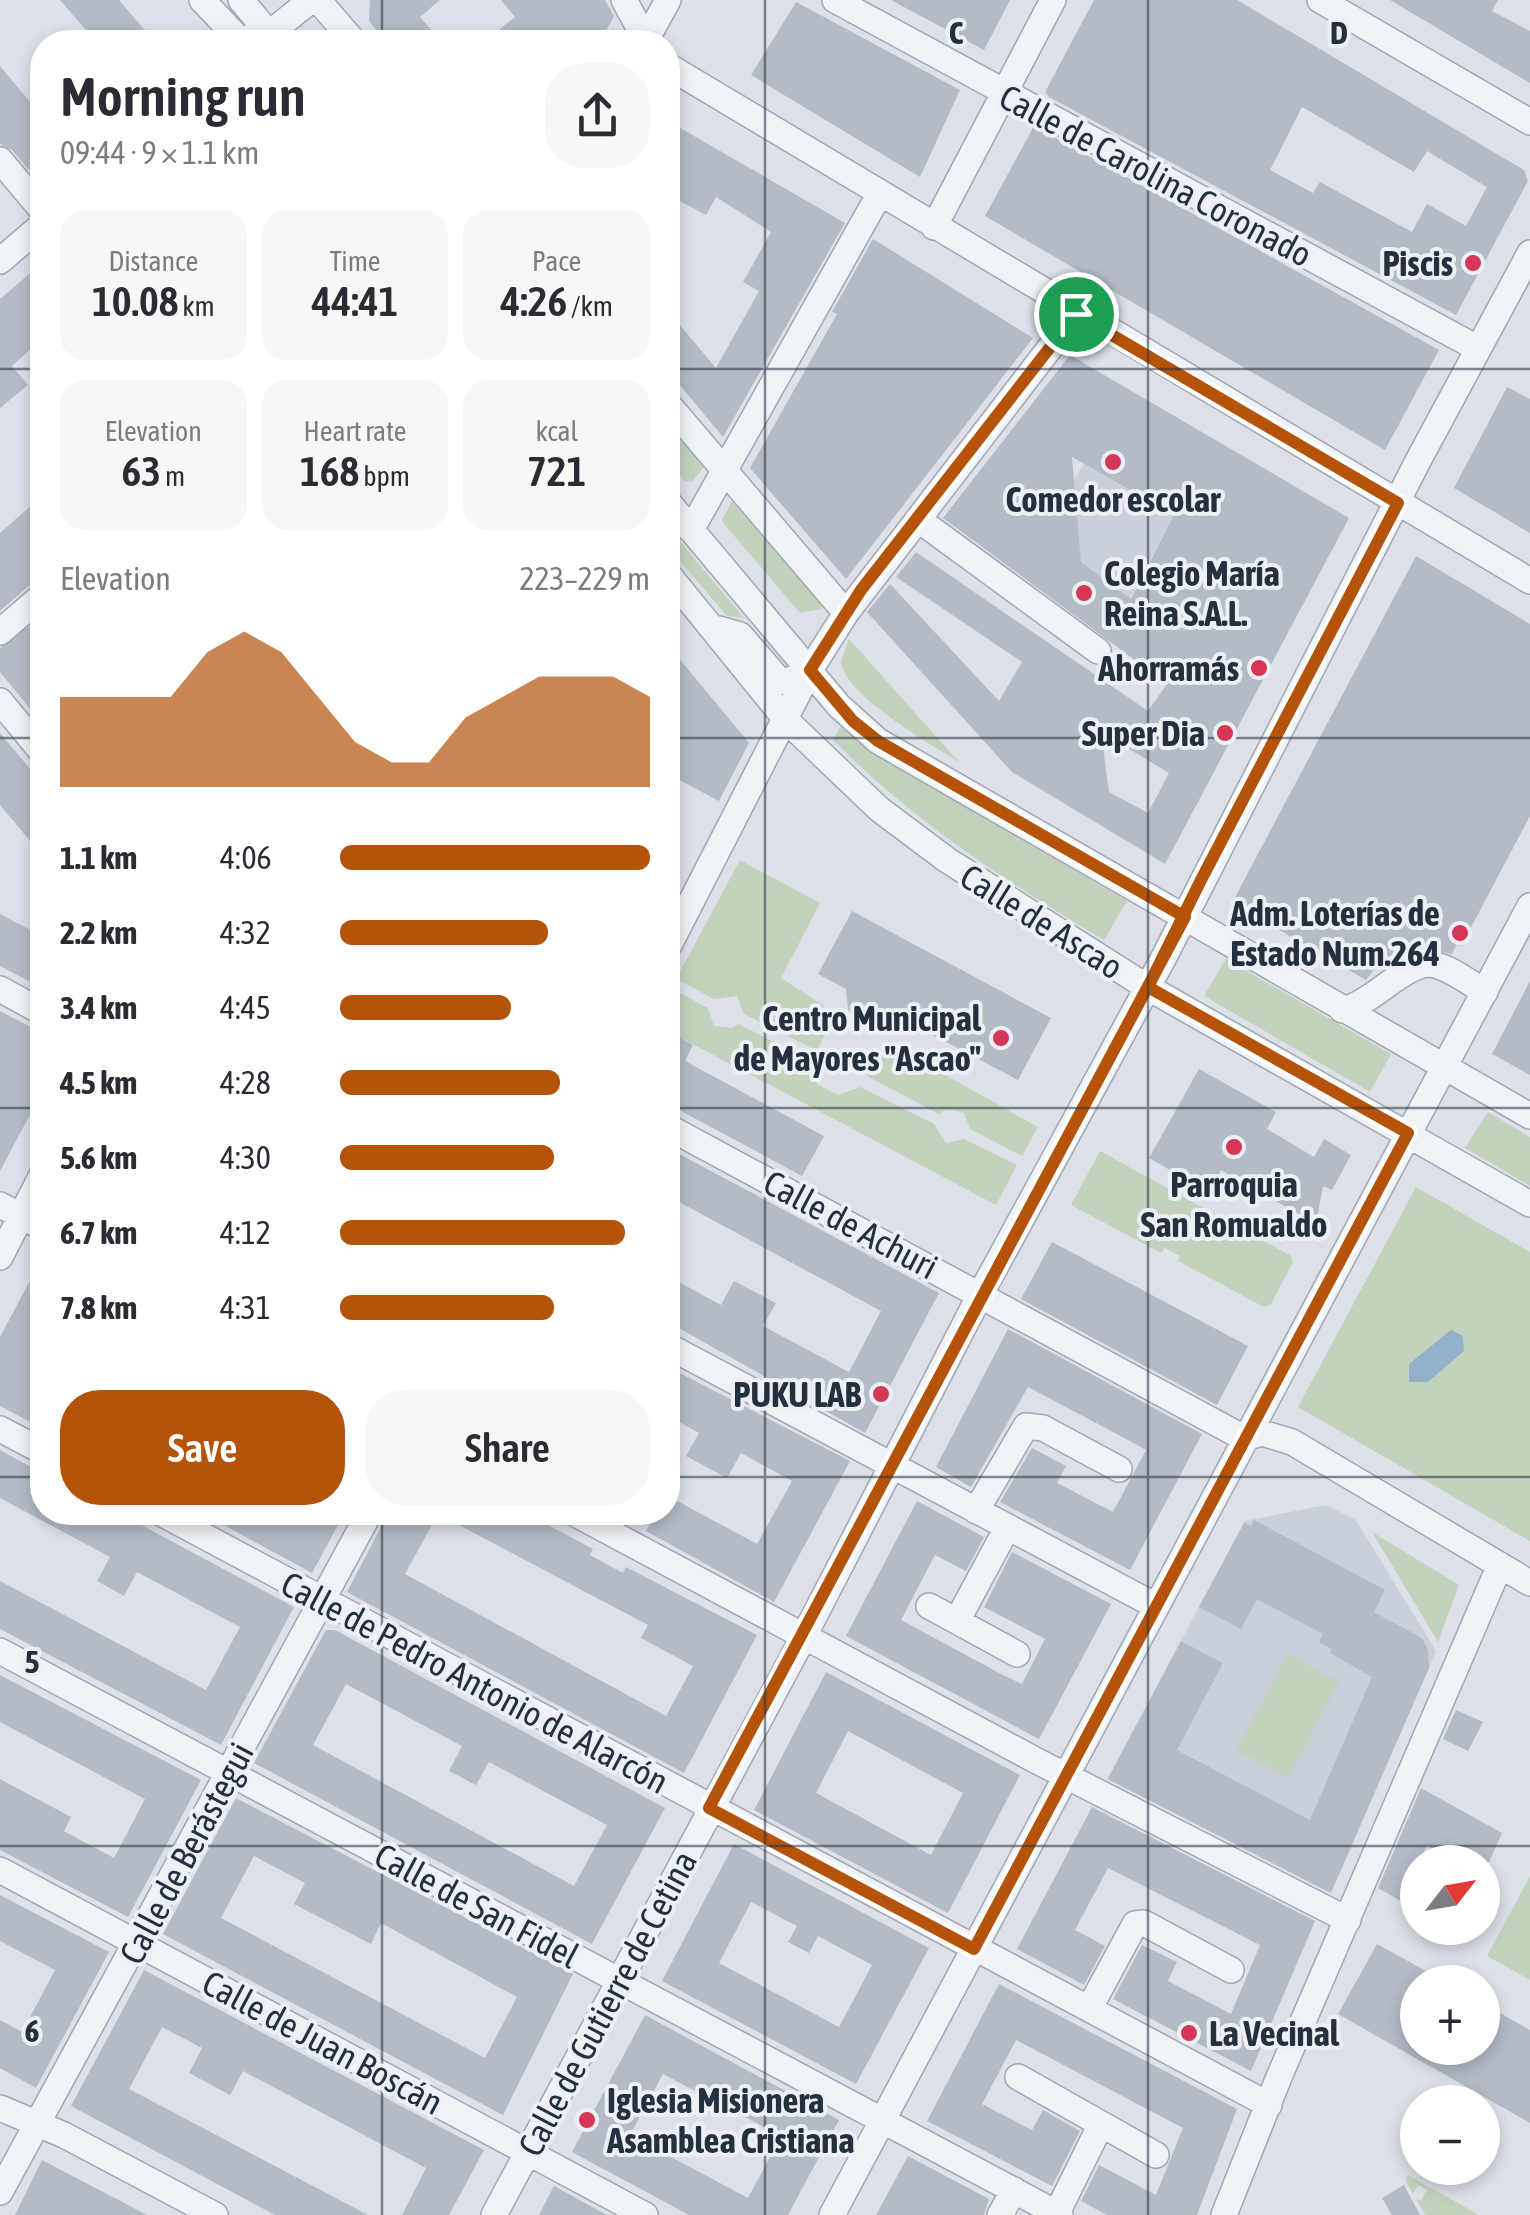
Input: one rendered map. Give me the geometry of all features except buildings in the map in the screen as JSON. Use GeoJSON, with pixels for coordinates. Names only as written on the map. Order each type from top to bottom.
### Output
{"type":"FeatureCollection","features":[{"type":"Feature","properties":{"kind":"street"},"geometry":{"type":"LineString","coordinates":[[180,0],[206,30]]}},
{"type":"Feature","properties":{"kind":"street"},"geometry":{"type":"LineString","coordinates":[[202,0],[230,30]]}},
{"type":"Feature","properties":{"kind":"street"},"geometry":{"type":"LineString","coordinates":[[241,0],[261,30]]}},
{"type":"Feature","properties":{"kind":"street"},"geometry":{"type":"LineString","coordinates":[[280,30],[315,0],[343,30]]}},
{"type":"Feature","properties":{"kind":"street"},"geometry":{"type":"LineString","coordinates":[[624,0],[640,30]]}},
{"type":"Feature","properties":{"kind":"street"},"geometry":{"type":"LineString","coordinates":[[649,30],[668,0]]}},
{"type":"Feature","properties":{"kind":"street","name":"Calle de Carolina Coronado"},"geometry":{"type":"LineString","coordinates":[[835,0],[1478,348]]}},
{"type":"Feature","properties":{"kind":"street"},"geometry":{"type":"LineString","coordinates":[[934,227],[1053,0]]}},
{"type":"Feature","properties":{"kind":"street"},"geometry":{"type":"LineString","coordinates":[[1320,0],[1530,122]]}},
{"type":"Feature","properties":{"kind":"street"},"geometry":{"type":"LineString","coordinates":[[680,73],[1076,314],[1530,581]]}},
{"type":"Feature","properties":{"kind":"street"},"geometry":{"type":"LineString","coordinates":[[0,160],[30,196]]}},
{"type":"Feature","properties":{"kind":"street"},"geometry":{"type":"LineString","coordinates":[[691,530],[880,193]]}},
{"type":"Feature","properties":{"kind":"street"},"geometry":{"type":"LineString","coordinates":[[0,261],[30,235]]}},
{"type":"Feature","properties":{"kind":"street","name":"Calle de Gutierre de Cetina"},"geometry":{"type":"LineString","coordinates":[[494,2215],[709,1808],[804,1638],[980,1295],[1185,917],[1530,253]]}},
{"type":"Feature","properties":{"kind":"street"},"geometry":{"type":"LineString","coordinates":[[680,903],[788,722],[810,670],[846,613],[1076,314]]}},
{"type":"Feature","properties":{"kind":"street"},"geometry":{"type":"LineString","coordinates":[[680,418],[846,613]]}},
{"type":"Feature","properties":{"kind":"street","name":"Calle de Ascao"},"geometry":{"type":"LineString","coordinates":[[680,517],[853,721],[878,741],[1530,1116]]}},
{"type":"Feature","properties":{"kind":"street"},"geometry":{"type":"LineString","coordinates":[[918,520],[1098,651]]}},
{"type":"Feature","properties":{"kind":"street","name":"Calle de Ascao"},"geometry":{"type":"LineString","coordinates":[[680,592],[788,722],[879,809],[933,850],[1148,987],[1530,1204]]}},
{"type":"Feature","properties":{"kind":"street"},"geometry":{"type":"LineString","coordinates":[[0,632],[30,606]]}},
{"type":"Feature","properties":{"kind":"street"},"geometry":{"type":"LineString","coordinates":[[711,627],[740,636],[778,679],[786,682],[810,670]]}},
{"type":"Feature","properties":{"kind":"street"},"geometry":{"type":"LineString","coordinates":[[0,700],[30,737]]}},
{"type":"Feature","properties":{"kind":"street"},"geometry":{"type":"LineString","coordinates":[[832,2215],[1530,906]]}},
{"type":"Feature","properties":{"kind":"street"},"geometry":{"type":"LineString","coordinates":[[1342,1010],[1369,1002],[1406,971],[1422,965],[1434,965],[1485,992]]}},
{"type":"Feature","properties":{"kind":"street"},"geometry":{"type":"LineString","coordinates":[[0,990],[30,1006]]}},
{"type":"Feature","properties":{"kind":"street","name":"Calle de Achuri"},"geometry":{"type":"LineString","coordinates":[[680,1133],[1244,1438]]}},
{"type":"Feature","properties":{"kind":"street"},"geometry":{"type":"LineString","coordinates":[[0,1257],[21,1216]]}},
{"type":"Feature","properties":{"kind":"street"},"geometry":{"type":"LineString","coordinates":[[680,1352],[1156,1606]]}},
{"type":"Feature","properties":{"kind":"street"},"geometry":{"type":"LineString","coordinates":[[976,1512],[1026,1426],[1043,1428],[1119,1469]]}},
{"type":"Feature","properties":{"kind":"street"},"geometry":{"type":"LineString","coordinates":[[0,1429],[30,1445]]}},
{"type":"Feature","properties":{"kind":"street"},"geometry":{"type":"LineString","coordinates":[[1244,1438],[1262,1434],[1292,1442],[1530,1582]]}},
{"type":"Feature","properties":{"kind":"street","name":"Calle de Pedro Antonio de Alarcón"},"geometry":{"type":"LineString","coordinates":[[183,1525],[1269,2105]]}},
{"type":"Feature","properties":{"kind":"street","name":"Calle de Berástegui"},"geometry":{"type":"LineString","coordinates":[[0,2192],[363,1525]]}},
{"type":"Feature","properties":{"kind":"street"},"geometry":{"type":"LineString","coordinates":[[596,1525],[804,1638],[1348,1920]]}},
{"type":"Feature","properties":{"kind":"street"},"geometry":{"type":"LineString","coordinates":[[957,1622],[1007,1528]]}},
{"type":"Feature","properties":{"kind":"street"},"geometry":{"type":"LineString","coordinates":[[1224,2215],[1500,1565]]}},
{"type":"Feature","properties":{"kind":"street"},"geometry":{"type":"LineString","coordinates":[[929,1606],[1017,1654]]}},
{"type":"Feature","properties":{"kind":"street","name":"Calle de San Fidel"},"geometry":{"type":"LineString","coordinates":[[0,1651],[1058,2214]]}},
{"type":"Feature","properties":{"kind":"street","name":"Calle de Juan Boscán"},"geometry":{"type":"LineString","coordinates":[[0,1870],[645,2215]]}},
{"type":"Feature","properties":{"kind":"street"},"geometry":{"type":"LineString","coordinates":[[1089,2009],[1135,1924],[1144,1922],[1231,1970]]}},
{"type":"Feature","properties":{"kind":"street"},"geometry":{"type":"LineString","coordinates":[[1018,2076],[1156,2155]]}},
{"type":"Feature","properties":{"kind":"street"},"geometry":{"type":"LineString","coordinates":[[0,2108],[64,2135],[215,2215]]}},
{"type":"Feature","properties":{"kind":"street"},"geometry":{"type":"LineString","coordinates":[[1058,2214],[1101,2124]]}},
{"type":"Feature","properties":{"kind":"street"},"geometry":{"type":"LineString","coordinates":[[1000,2215],[1014,2190]]}},
{"type":"Feature","properties":{"kind":"shaded area"},"geometry":{"type":"Polygon","coordinates":[[[1084,464],[1174,515],[1108,640],[1037,587],[1074,480],[1084,464]]]}},
{"type":"Feature","properties":{"kind":"shaded area"},"geometry":{"type":"Polygon","coordinates":[[[1326,1505],[1356,1520],[1436,1651],[1330,1893],[1107,1779],[1245,1521],[1326,1505]]]}},
{"type":"Feature","properties":{"kind":"green space"},"geometry":{"type":"Polygon","coordinates":[[[680,432],[707,463],[692,482],[680,475],[680,432]]]}},
{"type":"Feature","properties":{"kind":"green space"},"geometry":{"type":"Polygon","coordinates":[[[732,501],[823,606],[821,609],[800,613],[725,525],[722,520],[732,501]]]}},
{"type":"Feature","properties":{"kind":"green space"},"geometry":{"type":"Polygon","coordinates":[[[680,541],[744,618],[727,616],[680,561],[680,541]]]}},
{"type":"Feature","properties":{"kind":"green space"},"geometry":{"type":"Polygon","coordinates":[[[849,639],[959,762],[890,718],[856,689],[841,661],[849,639]]]}},
{"type":"Feature","properties":{"kind":"green space"},"geometry":{"type":"Polygon","coordinates":[[[840,727],[887,761],[1127,901],[1104,940],[996,872],[896,798],[833,740],[840,727]]]}},
{"type":"Feature","properties":{"kind":"green space"},"geometry":{"type":"Polygon","coordinates":[[[740,860],[820,903],[781,978],[823,1005],[827,1031],[817,1051],[744,1014],[737,996],[714,999],[680,981],[680,972],[740,860]]]}},
{"type":"Feature","properties":{"kind":"green space"},"geometry":{"type":"Polygon","coordinates":[[[1226,959],[1391,1054],[1370,1092],[1204,996],[1226,959]]]}},
{"type":"Feature","properties":{"kind":"green space"},"geometry":{"type":"Polygon","coordinates":[[[680,993],[708,1008],[714,1026],[732,1028],[739,1024],[812,1062],[817,1084],[838,1095],[860,1087],[934,1124],[946,1143],[964,1139],[1017,1165],[996,1205],[680,1037],[680,993]]]}},
{"type":"Feature","properties":{"kind":"green space"},"geometry":{"type":"Polygon","coordinates":[[[899,1049],[1038,1127],[1022,1156],[970,1129],[964,1113],[946,1109],[939,1114],[867,1076],[877,1057],[899,1049]]]}},
{"type":"Feature","properties":{"kind":"green space"},"geometry":{"type":"Polygon","coordinates":[[[1488,1112],[1530,1137],[1530,1186],[1465,1148],[1488,1112]]]}},
{"type":"Feature","properties":{"kind":"green space"},"geometry":{"type":"Polygon","coordinates":[[[1100,1151],[1291,1256],[1293,1262],[1271,1304],[1264,1307],[1178,1261],[1180,1256],[1165,1248],[1161,1253],[1071,1205],[1100,1151]]]}},
{"type":"Feature","properties":{"kind":"green space"},"geometry":{"type":"Polygon","coordinates":[[[1416,1187],[1530,1252],[1530,1541],[1298,1407],[1416,1187]]]}},
{"type":"Feature","properties":{"kind":"green space"},"geometry":{"type":"Polygon","coordinates":[[[1372,1532],[1459,1585],[1438,1642],[1372,1532]]]}},
{"type":"Feature","properties":{"kind":"green space"},"geometry":{"type":"Polygon","coordinates":[[[1288,1654],[1339,1682],[1288,1778],[1236,1750],[1288,1654]]]}},
{"type":"Feature","properties":{"kind":"green space"},"geometry":{"type":"Polygon","coordinates":[[[1530,1876],[1530,1980],[1487,1956],[1493,1945],[1500,1945],[1500,1932],[1530,1876]]]}},
{"type":"Feature","properties":{"kind":"green space"},"geometry":{"type":"Polygon","coordinates":[[[1418,2185],[1426,2185],[1479,2215],[1425,2215],[1416,2198],[1421,2201],[1427,2190],[1418,2185]]]}},
{"type":"Feature","properties":{"kind":"water"},"geometry":{"type":"Polygon","coordinates":[[[1451,1330],[1463,1336],[1464,1351],[1428,1382],[1409,1382],[1409,1364],[1451,1330]]]}},
{"type":"Feature","properties":{"kind":"place","name":"Piscis"},"geometry":{"type":"Point","coordinates":[1473,263]}},
{"type":"Feature","properties":{"kind":"place","name":"Comedor escolar"},"geometry":{"type":"Point","coordinates":[1113,462]}},
{"type":"Feature","properties":{"kind":"place","name":"Colegio María Reina S.A.L."},"geometry":{"type":"Point","coordinates":[1084,593]}},
{"type":"Feature","properties":{"kind":"place","name":"Ahorramás"},"geometry":{"type":"Point","coordinates":[1259,668]}},
{"type":"Feature","properties":{"kind":"place","name":"Super Dia"},"geometry":{"type":"Point","coordinates":[1225,733]}},
{"type":"Feature","properties":{"kind":"place","name":"Adm. Loterías de Estado Num.264"},"geometry":{"type":"Point","coordinates":[1460,933]}},
{"type":"Feature","properties":{"kind":"place","name":"Centro Municipal de Mayores \"Ascao\""},"geometry":{"type":"Point","coordinates":[1001,1038]}},
{"type":"Feature","properties":{"kind":"place","name":"Parroquia San Romualdo"},"geometry":{"type":"Point","coordinates":[1234,1147]}},
{"type":"Feature","properties":{"kind":"place","name":"PUKU LAB"},"geometry":{"type":"Point","coordinates":[881,1394]}},
{"type":"Feature","properties":{"kind":"place","name":"La Vecinal"},"geometry":{"type":"Point","coordinates":[1189,2033]}},
{"type":"Feature","properties":{"kind":"place","name":"Iglesia Misionera Asamblea Cristiana"},"geometry":{"type":"Point","coordinates":[587,2120]}},
{"type":"Feature","properties":{"kind":"route"},"geometry":{"type":"LineString","coordinates":[[1076,314],[861,590],[810,670],[853,721],[878,741],[1185,917],[980,1295],[804,1638],[709,1808],[974,1949],[1408,1133],[1148,987],[1185,917],[1201,880],[1398,503],[1076,314]]}}]}
